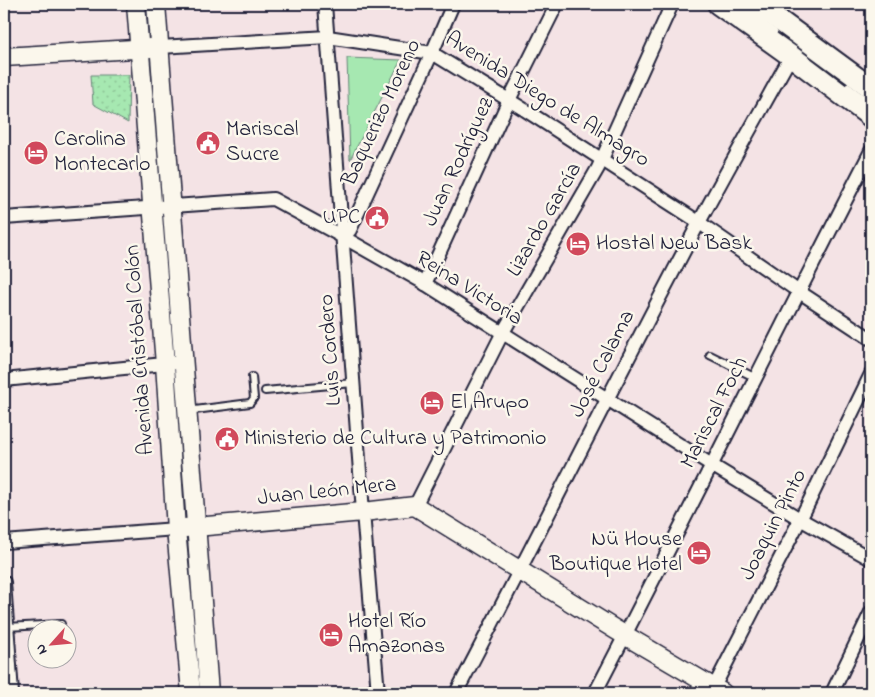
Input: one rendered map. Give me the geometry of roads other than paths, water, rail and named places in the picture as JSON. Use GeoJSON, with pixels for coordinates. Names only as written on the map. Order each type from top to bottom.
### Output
{"type":"FeatureCollection","features":[{"type":"Feature","properties":{"kind":"main road"},"geometry":{"type":"LineString","coordinates":[[718,4],[791,56],[871,117]]}},
{"type":"Feature","properties":{"kind":"main road"},"geometry":{"type":"LineString","coordinates":[[757,4],[871,88]]}},
{"type":"Feature","properties":{"kind":"street","name":"Avenida Cristóbal Colón"},"geometry":{"type":"LineString","coordinates":[[136,4],[165,364],[176,529],[191,693]]}},
{"type":"Feature","properties":{"kind":"street","name":"Avenida Cristóbal Colón"},"geometry":{"type":"LineString","coordinates":[[156,4],[209,693]]}},
{"type":"Feature","properties":{"kind":"street","name":"Luis Cordero"},"geometry":{"type":"LineString","coordinates":[[325,4],[377,692]]}},
{"type":"Feature","properties":{"kind":"street","name":"Baquerizo Moreno"},"geometry":{"type":"LineString","coordinates":[[343,236],[350,230],[432,53],[452,4]]}},
{"type":"Feature","properties":{"kind":"street","name":"Juan Rodríguez"},"geometry":{"type":"LineString","coordinates":[[425,284],[509,100],[556,4]]}},
{"type":"Feature","properties":{"kind":"street","name":"Lizardo García"},"geometry":{"type":"LineString","coordinates":[[415,506],[502,334],[602,160],[672,4]]}},
{"type":"Feature","properties":{"kind":"street","name":"Avenida Diego de Almagro"},"geometry":{"type":"LineString","coordinates":[[4,57],[328,38],[432,53],[699,222],[871,339]]}},
{"type":"Feature","properties":{"kind":"street","name":"José Calama"},"geometry":{"type":"LineString","coordinates":[[456,693],[699,222],[791,56]]}},
{"type":"Feature","properties":{"kind":"street","name":"Mariscal Foch"},"geometry":{"type":"LineString","coordinates":[[595,693],[871,151]]}},
{"type":"Feature","properties":{"kind":"street","name":"Reina Victoria"},"geometry":{"type":"LineString","coordinates":[[4,218],[273,199],[343,236],[425,284],[712,465],[800,519],[871,559]]}},
{"type":"Feature","properties":{"kind":"street"},"geometry":{"type":"LineString","coordinates":[[4,380],[184,362]]}},
{"type":"Feature","properties":{"kind":"street","name":"Joaquin Pinto"},"geometry":{"type":"LineString","coordinates":[[716,692],[871,374]]}},
{"type":"Feature","properties":{"kind":"street","name":"Juan León Mera"},"geometry":{"type":"LineString","coordinates":[[4,542],[176,529],[415,506],[716,692]]}},
{"type":"Feature","properties":{"kind":"street"},"geometry":{"type":"LineString","coordinates":[[4,582],[12,693]]}},
{"type":"Feature","properties":{"kind":"street"},"geometry":{"type":"LineString","coordinates":[[832,693],[871,612]]}},
{"type":"Feature","properties":{"kind":"lane"},"geometry":{"type":"LineString","coordinates":[[738,4],[780,37]]}},
{"type":"Feature","properties":{"kind":"lane"},"geometry":{"type":"LineString","coordinates":[[841,82],[871,104]]}},
{"type":"Feature","properties":{"kind":"lane"},"geometry":{"type":"LineString","coordinates":[[710,355],[756,378]]}},
{"type":"Feature","properties":{"kind":"lane"},"geometry":{"type":"LineString","coordinates":[[187,411],[250,403],[254,398],[252,376]]}},
{"type":"Feature","properties":{"kind":"lane"},"geometry":{"type":"LineString","coordinates":[[265,391],[354,383]]}},
{"type":"Feature","properties":{"kind":"lane"},"geometry":{"type":"LineString","coordinates":[[6,623],[28,623]]}},
{"type":"Feature","properties":{"kind":"place","name":"Mariscal Sucre"},"geometry":{"type":"Point","coordinates":[208,143]}},
{"type":"Feature","properties":{"kind":"place","name":"Carolina Montecarlo"},"geometry":{"type":"Point","coordinates":[36,153]}},
{"type":"Feature","properties":{"kind":"place","name":"UPC"},"geometry":{"type":"Point","coordinates":[377,218]}},
{"type":"Feature","properties":{"kind":"place","name":"Hostal New Bask"},"geometry":{"type":"Point","coordinates":[578,244]}},
{"type":"Feature","properties":{"kind":"place","name":"El Arupo"},"geometry":{"type":"Point","coordinates":[432,403]}},
{"type":"Feature","properties":{"kind":"place","name":"Ministerio de Cultura y Patrimonio"},"geometry":{"type":"Point","coordinates":[227,439]}},
{"type":"Feature","properties":{"kind":"place","name":"Nü House Boutique Hotel"},"geometry":{"type":"Point","coordinates":[699,553]}},
{"type":"Feature","properties":{"kind":"place","name":"Hotel Río Amazonas"},"geometry":{"type":"Point","coordinates":[331,635]}}]}
